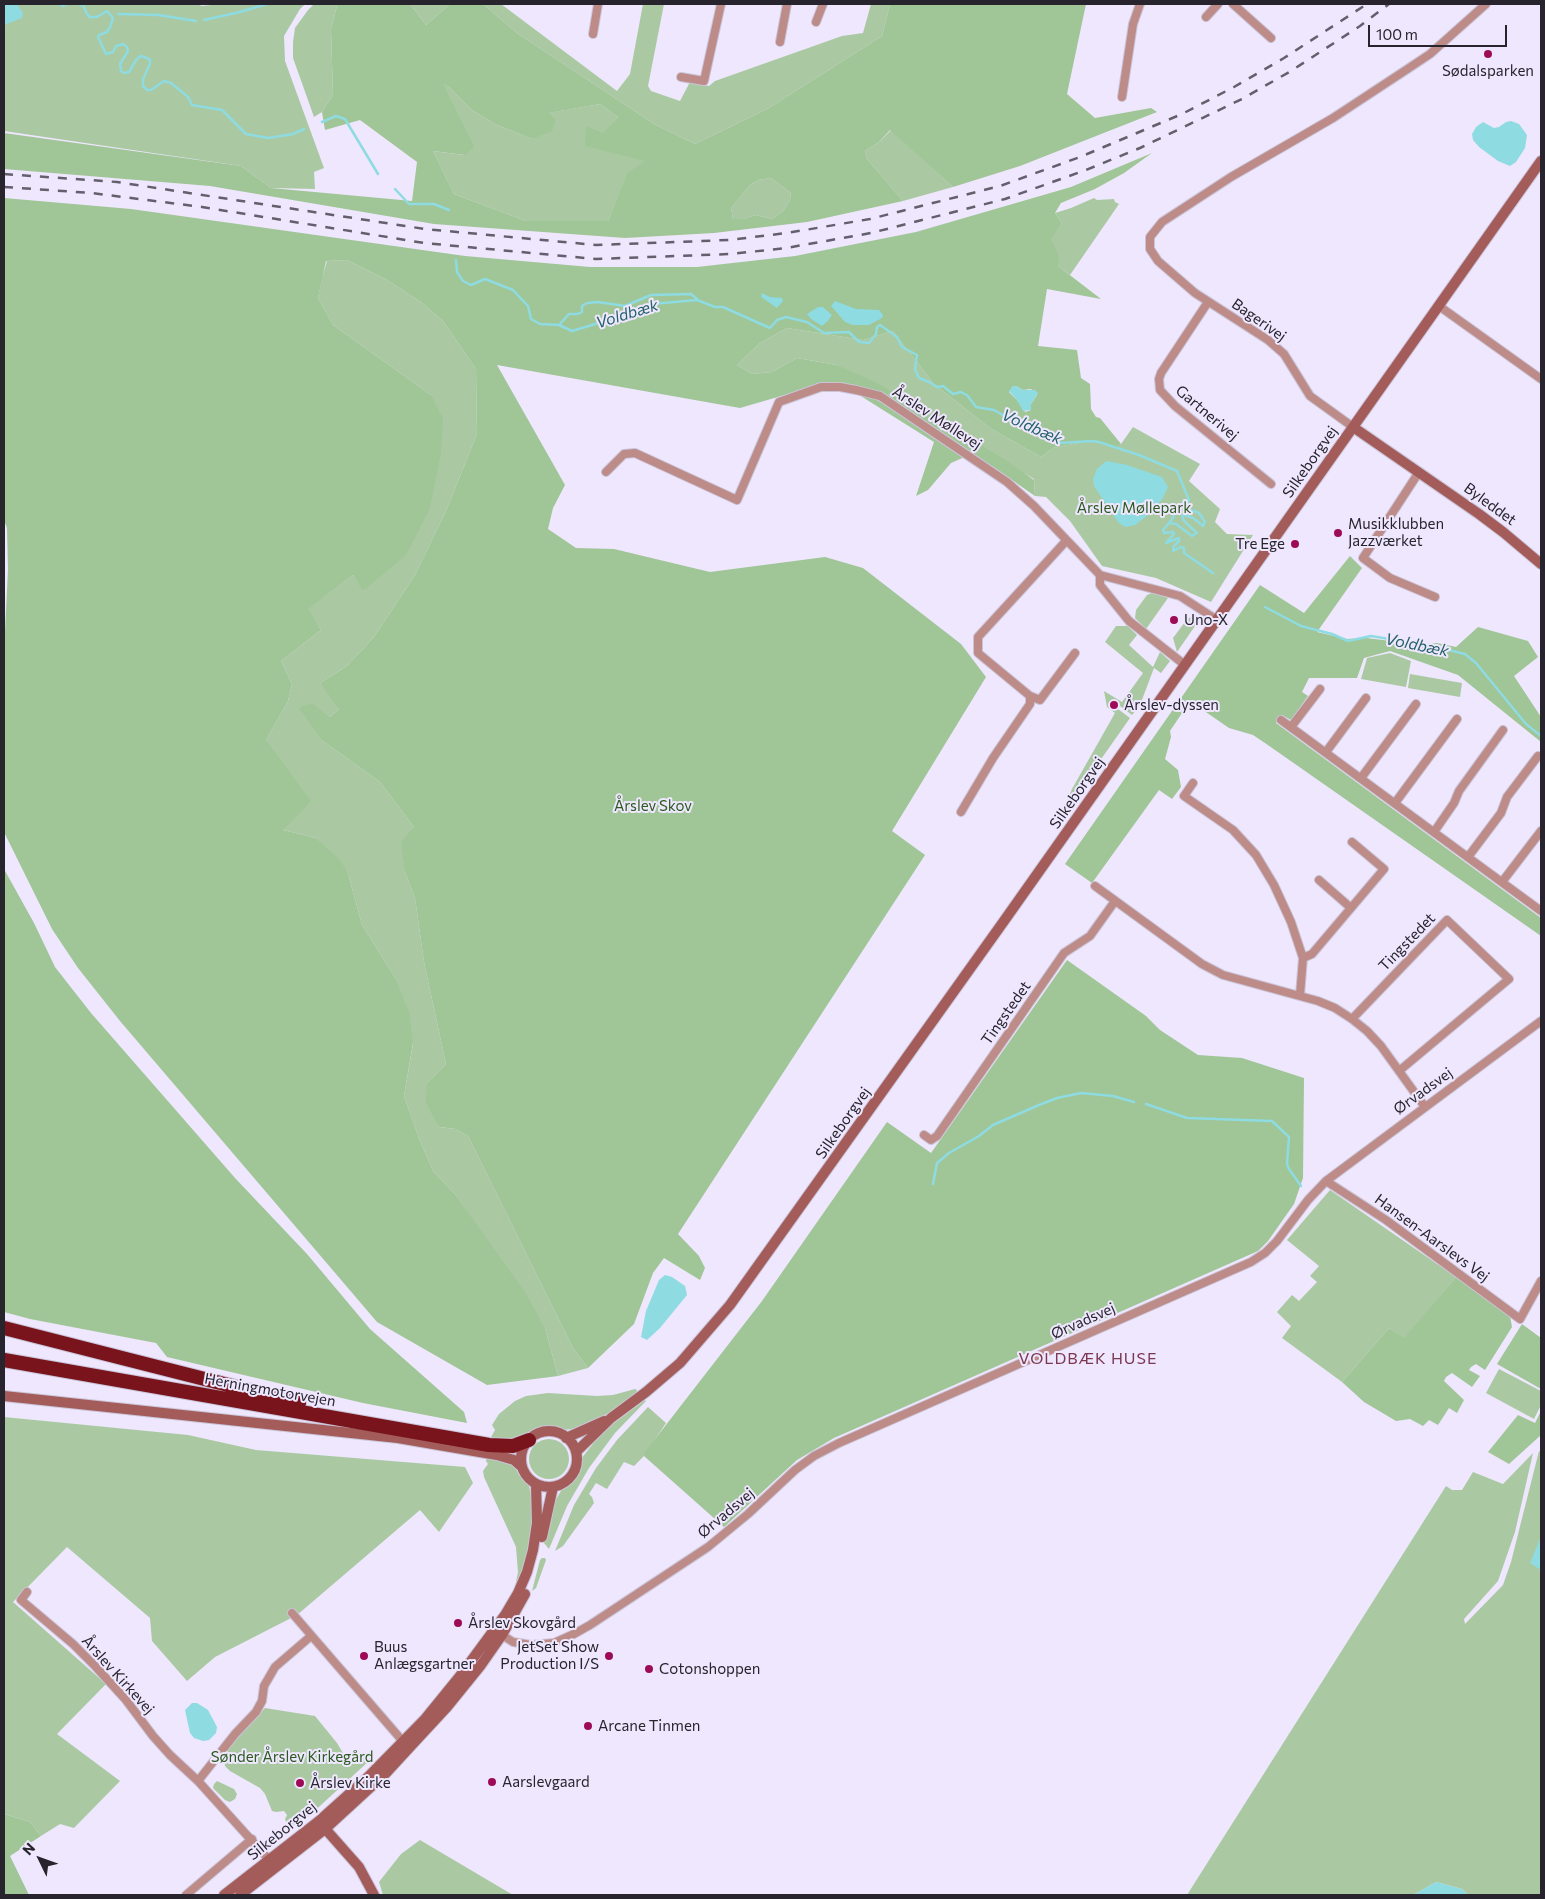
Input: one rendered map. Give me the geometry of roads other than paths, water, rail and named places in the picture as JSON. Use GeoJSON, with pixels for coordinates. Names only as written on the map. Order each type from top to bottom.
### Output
{"type":"FeatureCollection","features":[{"type":"Feature","properties":{"kind":"highway"},"geometry":{"type":"LineString","coordinates":[[4,1328],[399,1429]]}},
{"type":"Feature","properties":{"kind":"highway","name":"Herningmotorvejen"},"geometry":{"type":"LineString","coordinates":[[4,1360],[506,1447],[519,1445],[529,1440]]}},
{"type":"Feature","properties":{"kind":"main road","name":"Silkeborgvej"},"geometry":{"type":"LineString","coordinates":[[576,1452],[611,1418],[680,1363],[730,1305],[1009,915],[1541,161]]}},
{"type":"Feature","properties":{"kind":"main road","name":"Byleddet"},"geometry":{"type":"LineString","coordinates":[[1353,427],[1503,532],[1541,564]]}},
{"type":"Feature","properties":{"kind":"main road","name":"Herningmotorvejen"},"geometry":{"type":"LineString","coordinates":[[4,1396],[398,1438],[497,1455],[514,1460],[522,1467]]}},
{"type":"Feature","properties":{"kind":"main road","name":"Silkeborgvej"},"geometry":{"type":"LineString","coordinates":[[566,1438],[611,1418]]}},
{"type":"Feature","properties":{"kind":"main road"},"geometry":{"type":"LineString","coordinates":[[547,1432],[557,1433],[566,1438],[576,1452],[576,1467],[572,1474],[561,1484],[553,1487],[536,1484],[528,1477],[522,1467],[522,1452],[529,1440],[538,1434],[547,1432]]}},
{"type":"Feature","properties":{"kind":"main road","name":"Silkeborgvej"},"geometry":{"type":"LineString","coordinates":[[498,1632],[527,1572],[533,1550],[537,1523],[536,1484]]}},
{"type":"Feature","properties":{"kind":"main road","name":"Silkeborgvej"},"geometry":{"type":"LineString","coordinates":[[240,1895],[273,1864],[386,1773],[406,1745],[468,1681],[525,1593],[535,1567],[553,1487]]}},
{"type":"Feature","properties":{"kind":"main road"},"geometry":{"type":"LineString","coordinates":[[322,1825],[359,1867],[374,1895]]}},
{"type":"Feature","properties":{"kind":"main road","name":"Silkeborgvej"},"geometry":{"type":"LineString","coordinates":[[227,1894],[273,1864]]}},
{"type":"Feature","properties":{"kind":"street"},"geometry":{"type":"LineString","coordinates":[[592,34],[598,4]]}},
{"type":"Feature","properties":{"kind":"street"},"geometry":{"type":"LineString","coordinates":[[681,77],[704,81],[721,4]]}},
{"type":"Feature","properties":{"kind":"street"},"geometry":{"type":"LineString","coordinates":[[780,42],[787,4]]}},
{"type":"Feature","properties":{"kind":"street"},"geometry":{"type":"LineString","coordinates":[[816,22],[823,4]]}},
{"type":"Feature","properties":{"kind":"street"},"geometry":{"type":"LineString","coordinates":[[1122,97],[1133,24],[1140,4]]}},
{"type":"Feature","properties":{"kind":"street"},"geometry":{"type":"LineString","coordinates":[[1206,17],[1218,4]]}},
{"type":"Feature","properties":{"kind":"street"},"geometry":{"type":"LineString","coordinates":[[1233,4],[1271,38]]}},
{"type":"Feature","properties":{"kind":"street"},"geometry":{"type":"LineString","coordinates":[[1208,302],[1153,256],[1149,243],[1153,230],[1163,221],[1231,176],[1333,118],[1430,54],[1486,4]]}},
{"type":"Feature","properties":{"kind":"street","name":"Bagerivej"},"geometry":{"type":"LineString","coordinates":[[1208,302],[1268,340],[1284,354],[1310,396],[1353,427]]}},
{"type":"Feature","properties":{"kind":"street","name":"Gartnerivej"},"geometry":{"type":"LineString","coordinates":[[1208,302],[1161,373],[1159,379],[1160,390],[1175,406],[1271,484]]}},
{"type":"Feature","properties":{"kind":"street"},"geometry":{"type":"LineString","coordinates":[[1439,306],[1541,379]]}},
{"type":"Feature","properties":{"kind":"street","name":"Årslev Møllevej"},"geometry":{"type":"LineString","coordinates":[[606,472],[624,454],[635,453],[737,500],[778,402],[821,387],[840,387],[880,396],[1007,482],[1034,506],[1100,575],[1100,585],[1129,621],[1185,665]]}},
{"type":"Feature","properties":{"kind":"street"},"geometry":{"type":"LineString","coordinates":[[1419,472],[1363,558],[1390,578],[1435,597]]}},
{"type":"Feature","properties":{"kind":"street"},"geometry":{"type":"LineString","coordinates":[[1066,541],[978,637],[978,653],[1030,696],[1040,700],[1075,653]]}},
{"type":"Feature","properties":{"kind":"street"},"geometry":{"type":"LineString","coordinates":[[1100,575],[1180,596],[1217,620]]}},
{"type":"Feature","properties":{"kind":"street"},"geometry":{"type":"LineString","coordinates":[[1291,727],[1320,689]]}},
{"type":"Feature","properties":{"kind":"street"},"geometry":{"type":"LineString","coordinates":[[961,812],[993,758],[1030,704],[1030,696]]}},
{"type":"Feature","properties":{"kind":"street"},"geometry":{"type":"LineString","coordinates":[[1326,752],[1366,698]]}},
{"type":"Feature","properties":{"kind":"street"},"geometry":{"type":"LineString","coordinates":[[1361,778],[1416,704]]}},
{"type":"Feature","properties":{"kind":"street"},"geometry":{"type":"LineString","coordinates":[[1395,803],[1457,719]]}},
{"type":"Feature","properties":{"kind":"street"},"geometry":{"type":"LineString","coordinates":[[1281,720],[1540,908]]}},
{"type":"Feature","properties":{"kind":"street"},"geometry":{"type":"LineString","coordinates":[[1434,832],[1454,804],[1459,791],[1503,730]]}},
{"type":"Feature","properties":{"kind":"street"},"geometry":{"type":"LineString","coordinates":[[1468,857],[1501,813],[1507,797],[1538,756]]}},
{"type":"Feature","properties":{"kind":"street"},"geometry":{"type":"LineString","coordinates":[[1193,783],[1184,796],[1233,830],[1256,855],[1274,885],[1291,922],[1303,958],[1300,996]]}},
{"type":"Feature","properties":{"kind":"street"},"geometry":{"type":"LineString","coordinates":[[1502,882],[1541,831]]}},
{"type":"Feature","properties":{"kind":"street"},"geometry":{"type":"LineString","coordinates":[[1303,958],[1312,954],[1384,869],[1352,842]]}},
{"type":"Feature","properties":{"kind":"street"},"geometry":{"type":"LineString","coordinates":[[1319,880],[1351,908]]}},
{"type":"Feature","properties":{"kind":"street"},"geometry":{"type":"LineString","coordinates":[[1095,886],[1202,964],[1223,974],[1335,1008],[1352,1019],[1381,1046],[1425,1107]]}},
{"type":"Feature","properties":{"kind":"street","name":"Tingstedet"},"geometry":{"type":"LineString","coordinates":[[924,1135],[931,1140],[937,1136],[1064,953],[1090,936],[1115,901]]}},
{"type":"Feature","properties":{"kind":"street","name":"Tingstedet"},"geometry":{"type":"LineString","coordinates":[[1352,1019],[1447,920],[1510,979],[1399,1071]]}},
{"type":"Feature","properties":{"kind":"street","name":"Ørvadsvej"},"geometry":{"type":"LineString","coordinates":[[498,1632],[513,1642],[531,1646],[554,1642],[574,1634],[708,1546],[748,1514],[795,1470],[822,1452],[1251,1262],[1265,1253],[1277,1241],[1308,1200],[1326,1181],[1541,1021]]}},
{"type":"Feature","properties":{"kind":"street","name":"Hansen-Aarslevs Vej"},"geometry":{"type":"LineString","coordinates":[[1326,1181],[1386,1220],[1520,1319],[1541,1281]]}},
{"type":"Feature","properties":{"kind":"street","name":"Årslev Kirkevej"},"geometry":{"type":"LineString","coordinates":[[28,1592],[20,1600],[95,1666],[126,1700],[170,1755],[198,1781],[273,1864]]}},
{"type":"Feature","properties":{"kind":"street"},"geometry":{"type":"LineString","coordinates":[[292,1613],[406,1745]]}},
{"type":"Feature","properties":{"kind":"street"},"geometry":{"type":"LineString","coordinates":[[198,1781],[235,1734],[256,1712],[262,1701],[264,1686],[275,1667],[311,1636]]}},
{"type":"Feature","properties":{"kind":"street"},"geometry":{"type":"LineString","coordinates":[[186,1895],[252,1839]]}},
{"type":"Feature","properties":{"kind":"waterway","name":"Voldbæk"},"geometry":{"type":"LineString","coordinates":[[60,4],[63,6],[67,4]]}},
{"type":"Feature","properties":{"kind":"waterway","name":"Voldbæk"},"geometry":{"type":"LineString","coordinates":[[79,4],[83,5],[90,17],[97,17],[107,11],[113,18],[107,32],[98,37],[106,54],[113,52],[116,46],[123,44],[127,47],[128,51],[120,64],[121,71],[124,73],[129,72],[136,60],[141,56],[150,60],[143,79],[143,86],[147,90],[151,90],[164,81],[171,83],[188,97],[192,105],[222,110],[246,134],[268,138],[293,134],[304,129]]}},
{"type":"Feature","properties":{"kind":"waterway"},"geometry":{"type":"LineString","coordinates":[[204,20],[267,4]]}},
{"type":"Feature","properties":{"kind":"waterway"},"geometry":{"type":"LineString","coordinates":[[118,14],[159,15],[196,21]]}},
{"type":"Feature","properties":{"kind":"waterway","name":"Voldbæk"},"geometry":{"type":"LineString","coordinates":[[322,122],[336,116],[345,119],[378,174]]}},
{"type":"Feature","properties":{"kind":"waterway","name":"Voldbæk"},"geometry":{"type":"LineString","coordinates":[[395,189],[409,204],[434,204],[449,210]]}},
{"type":"Feature","properties":{"kind":"waterway","name":"Voldbæk"},"geometry":{"type":"LineString","coordinates":[[456,260],[457,272],[463,281],[471,285],[485,279],[513,290],[528,306],[531,319],[540,324],[559,325],[572,331],[645,309],[652,304],[697,300],[715,307],[723,307],[770,328],[777,320],[786,317],[807,322],[824,333],[849,332],[859,342],[869,343],[876,334],[877,327],[880,325],[897,337],[902,347],[917,355],[915,369],[919,378],[937,387],[943,386],[953,394],[961,392],[967,395],[976,407],[994,410],[1061,443],[1099,442],[1139,455],[1177,471],[1189,500],[1183,503],[1182,507],[1199,513],[1205,522],[1203,526],[1193,518],[1182,516],[1184,521],[1197,533],[1192,536],[1176,524],[1169,523],[1163,530],[1164,533],[1173,532],[1174,534],[1166,543],[1179,538],[1173,551],[1181,547],[1184,548],[1184,553],[1213,573]]}},
{"type":"Feature","properties":{"kind":"waterway","name":"Voldbæk"},"geometry":{"type":"LineString","coordinates":[[559,325],[569,314],[582,312],[582,306],[587,303],[598,302],[625,306],[651,295],[691,294],[697,299]]}},
{"type":"Feature","properties":{"kind":"waterway"},"geometry":{"type":"LineString","coordinates":[[1169,523],[1173,518],[1175,507],[1181,504]]}},
{"type":"Feature","properties":{"kind":"waterway","name":"Voldbæk"},"geometry":{"type":"LineString","coordinates":[[1265,607],[1301,626],[1332,634],[1348,641],[1371,636],[1432,646],[1465,654],[1476,663],[1526,724],[1541,736]]}},
{"type":"Feature","properties":{"kind":"waterway"},"geometry":{"type":"LineString","coordinates":[[933,1184],[937,1163],[949,1153],[979,1136],[993,1125],[1039,1105],[1057,1098],[1081,1093],[1113,1096],[1134,1102]]}},
{"type":"Feature","properties":{"kind":"waterway"},"geometry":{"type":"LineString","coordinates":[[1146,1104],[1187,1118],[1272,1121],[1289,1137],[1287,1164],[1301,1186]]}},
{"type":"Feature","properties":{"kind":"railway"},"geometry":{"type":"LineString","coordinates":[[4,174],[117,182],[425,229],[596,245],[729,240],[787,233],[870,219],[1000,186],[1080,157],[1182,114],[1234,87],[1284,58],[1367,4]]}},
{"type":"Feature","properties":{"kind":"railway"},"geometry":{"type":"LineString","coordinates":[[4,187],[91,193],[202,207],[424,243],[596,259],[731,254],[786,248],[871,233],[1005,199],[1086,170],[1140,148],[1242,99],[1291,71],[1360,26],[1389,4]]}},
{"type":"Feature","properties":{"kind":"place","name":"Sødalsparken"},"geometry":{"type":"Point","coordinates":[1488,54]}},
{"type":"Feature","properties":{"kind":"place","name":"Musikklubben Jazzværket"},"geometry":{"type":"Point","coordinates":[1338,533]}},
{"type":"Feature","properties":{"kind":"place","name":"Tre Ege"},"geometry":{"type":"Point","coordinates":[1295,544]}},
{"type":"Feature","properties":{"kind":"place","name":"Uno-X"},"geometry":{"type":"Point","coordinates":[1174,620]}},
{"type":"Feature","properties":{"kind":"place","name":"Årslev-dyssen"},"geometry":{"type":"Point","coordinates":[1114,705]}},
{"type":"Feature","properties":{"kind":"place","name":"Årslev Skovgård"},"geometry":{"type":"Point","coordinates":[458,1623]}},
{"type":"Feature","properties":{"kind":"place","name":"Buus Anlægsgartner"},"geometry":{"type":"Point","coordinates":[364,1656]}},
{"type":"Feature","properties":{"kind":"place","name":"JetSet Show Production I/S"},"geometry":{"type":"Point","coordinates":[609,1656]}},
{"type":"Feature","properties":{"kind":"place","name":"Cotonshoppen"},"geometry":{"type":"Point","coordinates":[649,1669]}},
{"type":"Feature","properties":{"kind":"place","name":"Arcane Tinmen"},"geometry":{"type":"Point","coordinates":[588,1726]}},
{"type":"Feature","properties":{"kind":"place","name":"Aarslevgaard"},"geometry":{"type":"Point","coordinates":[492,1782]}},
{"type":"Feature","properties":{"kind":"place","name":"Årslev Kirke"},"geometry":{"type":"Point","coordinates":[300,1783]}},
{"type":"Feature","properties":{"kind":"district","name":"VOLDBÆK HUSE"},"geometry":{"type":"Point","coordinates":[1088,1359]}},
{"type":"Feature","properties":{"kind":"park label","name":"Årslev Møllepark"},"geometry":{"type":"Point","coordinates":[1134,508]}},
{"type":"Feature","properties":{"kind":"park label","name":"Årslev Skov"},"geometry":{"type":"Point","coordinates":[653,806]}},
{"type":"Feature","properties":{"kind":"park label","name":"Sønder Årslev Kirkegård"},"geometry":{"type":"Point","coordinates":[292,1757]}}]}
